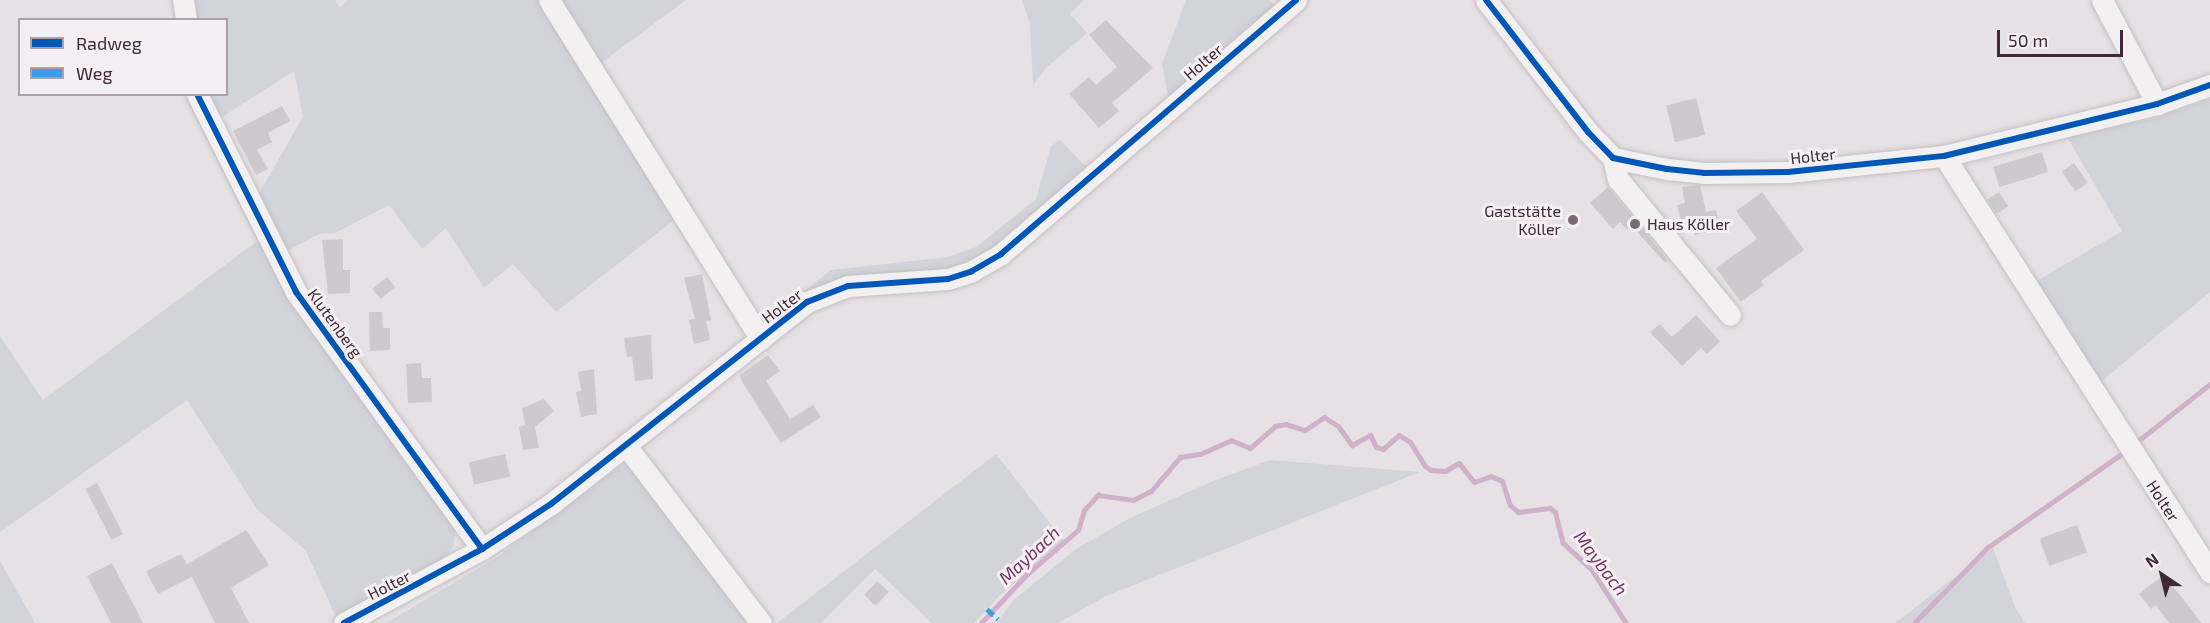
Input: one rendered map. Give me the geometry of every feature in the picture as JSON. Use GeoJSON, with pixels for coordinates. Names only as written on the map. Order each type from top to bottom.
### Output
{"type":"FeatureCollection","features":[{"type":"Feature","properties":{"kind":"street"},"geometry":{"type":"LineString","coordinates":[[183,0],[186,18]]}},
{"type":"Feature","properties":{"kind":"street"},"geometry":{"type":"LineString","coordinates":[[549,0],[761,339]]}},
{"type":"Feature","properties":{"kind":"street","name":"Holter"},"geometry":{"type":"LineString","coordinates":[[344,623],[482,549],[551,504],[627,447],[761,339],[826,292],[848,286],[948,279],[972,271],[1001,254],[1296,0]]}},
{"type":"Feature","properties":{"kind":"street"},"geometry":{"type":"LineString","coordinates":[[1486,0],[1588,132],[1613,158],[1618,179],[1730,315]]}},
{"type":"Feature","properties":{"kind":"street"},"geometry":{"type":"LineString","coordinates":[[2102,0],[2157,104]]}},
{"type":"Feature","properties":{"kind":"street","name":"Holter"},"geometry":{"type":"LineString","coordinates":[[1613,158],[1704,173],[1788,172],[1944,156],[2157,104],[2210,85]]}},
{"type":"Feature","properties":{"kind":"street","name":"Klutenberg"},"geometry":{"type":"LineString","coordinates":[[198,96],[296,292],[482,549]]}},
{"type":"Feature","properties":{"kind":"street","name":"Holter"},"geometry":{"type":"LineString","coordinates":[[1944,156],[2210,572]]}},
{"type":"Feature","properties":{"kind":"street"},"geometry":{"type":"LineString","coordinates":[[627,447],[761,623]]}},
{"type":"Feature","properties":{"kind":"shaded area"},"geometry":{"type":"Polygon","coordinates":[[[192,0],[335,0],[340,8],[347,0],[542,0],[678,217],[556,312],[513,264],[484,288],[446,228],[422,249],[389,205],[335,233],[319,234],[285,252],[256,198],[303,117],[294,71],[217,120],[206,96],[228,96],[228,18],[195,18],[192,0]]]}},
{"type":"Feature","properties":{"kind":"shaded area"},"geometry":{"type":"Polygon","coordinates":[[[554,0],[686,0],[597,66],[554,0]]]}},
{"type":"Feature","properties":{"kind":"shaded area"},"geometry":{"type":"Polygon","coordinates":[[[1022,0],[1084,0],[1070,14],[1087,33],[1046,68],[1033,85],[1030,24],[1022,0]]]}},
{"type":"Feature","properties":{"kind":"shaded area"},"geometry":{"type":"Polygon","coordinates":[[[1186,0],[1270,0],[1274,5],[1169,101],[1162,64],[1186,0]]]}},
{"type":"Feature","properties":{"kind":"shaded area"},"geometry":{"type":"Polygon","coordinates":[[[2210,99],[2210,292],[2097,385],[2035,282],[2122,231],[2067,137],[2156,118],[2210,99]]]}},
{"type":"Feature","properties":{"kind":"shaded area"},"geometry":{"type":"Polygon","coordinates":[[[1060,140],[1088,169],[973,266],[787,305],[831,270],[948,257],[976,247],[1036,199],[1051,146],[1060,140]]]}},
{"type":"Feature","properties":{"kind":"shaded area"},"geometry":{"type":"Polygon","coordinates":[[[260,239],[456,530],[453,547],[445,558],[336,617],[306,551],[257,509],[187,400],[0,532],[0,336],[43,400],[260,239]]]}},
{"type":"Feature","properties":{"kind":"shaded area"},"geometry":{"type":"Polygon","coordinates":[[[996,454],[1064,541],[999,596],[974,623],[932,623],[875,569],[821,623],[777,623],[996,454]]]}},
{"type":"Feature","properties":{"kind":"shaded area"},"geometry":{"type":"Polygon","coordinates":[[[1270,460],[1420,472],[1106,596],[1058,623],[996,623],[1015,599],[1076,549],[1128,519],[1213,481],[1270,460]]]}},
{"type":"Feature","properties":{"kind":"shaded area"},"geometry":{"type":"Polygon","coordinates":[[[626,462],[749,623],[386,623],[496,558],[626,462]]]}},
{"type":"Feature","properties":{"kind":"shaded area"},"geometry":{"type":"Polygon","coordinates":[[[1993,548],[2016,609],[2025,623],[1895,623],[1993,548]]]}},
{"type":"Feature","properties":{"kind":"shaded area"},"geometry":{"type":"Polygon","coordinates":[[[0,561],[35,623],[0,623],[0,561]]]}},
{"type":"Feature","properties":{"kind":"building"},"geometry":{"type":"Polygon","coordinates":[[[1106,20],[1153,68],[1112,103],[1119,111],[1099,128],[1069,94],[1089,77],[1096,85],[1117,67],[1089,35],[1106,20]]]}},
{"type":"Feature","properties":{"kind":"building"},"geometry":{"type":"Polygon","coordinates":[[[1696,98],[1705,135],[1675,142],[1666,105],[1696,98]]]}},
{"type":"Feature","properties":{"kind":"building"},"geometry":{"type":"Polygon","coordinates":[[[282,106],[290,121],[268,133],[272,142],[257,150],[268,169],[256,175],[233,131],[282,106]]]}},
{"type":"Feature","properties":{"kind":"building"},"geometry":{"type":"Polygon","coordinates":[[[2042,152],[2048,172],[1999,187],[1993,167],[2042,152]]]}},
{"type":"Feature","properties":{"kind":"building"},"geometry":{"type":"Polygon","coordinates":[[[2074,163],[2088,183],[2075,191],[2062,172],[2074,163]]]}},
{"type":"Feature","properties":{"kind":"building"},"geometry":{"type":"Polygon","coordinates":[[[1700,185],[1706,212],[1716,210],[1720,229],[1695,235],[1690,217],[1681,220],[1677,205],[1685,203],[1682,187],[1700,185]]]}},
{"type":"Feature","properties":{"kind":"building"},"geometry":{"type":"Polygon","coordinates":[[[1608,187],[1668,260],[1665,263],[1632,226],[1627,230],[1620,222],[1613,229],[1590,203],[1608,187]]]}},
{"type":"Feature","properties":{"kind":"building"},"geometry":{"type":"Polygon","coordinates":[[[1762,192],[1804,250],[1761,281],[1764,285],[1741,302],[1716,268],[1757,239],[1736,211],[1762,192]]]}},
{"type":"Feature","properties":{"kind":"building"},"geometry":{"type":"Polygon","coordinates":[[[1999,192],[2008,206],[1997,214],[1987,200],[1999,192]]]}},
{"type":"Feature","properties":{"kind":"building"},"geometry":{"type":"Polygon","coordinates":[[[343,239],[343,270],[350,270],[350,293],[328,294],[322,240],[343,239]]]}},
{"type":"Feature","properties":{"kind":"building"},"geometry":{"type":"Polygon","coordinates":[[[702,274],[711,320],[706,321],[710,340],[694,344],[689,320],[695,319],[684,278],[702,274]]]}},
{"type":"Feature","properties":{"kind":"building"},"geometry":{"type":"Polygon","coordinates":[[[387,277],[395,287],[380,299],[372,289],[387,277]]]}},
{"type":"Feature","properties":{"kind":"building"},"geometry":{"type":"Polygon","coordinates":[[[369,312],[382,312],[383,328],[390,328],[390,350],[370,351],[369,312]]]}},
{"type":"Feature","properties":{"kind":"building"},"geometry":{"type":"Polygon","coordinates":[[[1696,315],[1720,341],[1707,354],[1701,348],[1682,366],[1650,332],[1660,324],[1672,337],[1696,315]]]}},
{"type":"Feature","properties":{"kind":"building"},"geometry":{"type":"Polygon","coordinates":[[[651,335],[653,379],[635,381],[632,356],[627,357],[624,338],[651,335]]]}},
{"type":"Feature","properties":{"kind":"building"},"geometry":{"type":"Polygon","coordinates":[[[768,355],[780,371],[766,381],[790,419],[813,405],[821,417],[781,443],[740,375],[768,355]]]}},
{"type":"Feature","properties":{"kind":"building"},"geometry":{"type":"Polygon","coordinates":[[[421,363],[422,378],[431,378],[432,402],[408,403],[406,364],[421,363]]]}},
{"type":"Feature","properties":{"kind":"building"},"geometry":{"type":"Polygon","coordinates":[[[594,369],[597,414],[581,417],[576,392],[581,391],[578,372],[594,369]]]}},
{"type":"Feature","properties":{"kind":"building"},"geometry":{"type":"Polygon","coordinates":[[[544,399],[554,411],[535,427],[539,448],[523,450],[519,427],[525,425],[522,408],[544,399]]]}},
{"type":"Feature","properties":{"kind":"building"},"geometry":{"type":"Polygon","coordinates":[[[505,454],[510,476],[474,485],[469,462],[505,454]]]}},
{"type":"Feature","properties":{"kind":"building"},"geometry":{"type":"Polygon","coordinates":[[[97,483],[123,534],[111,540],[85,489],[97,483]]]}},
{"type":"Feature","properties":{"kind":"building"},"geometry":{"type":"Polygon","coordinates":[[[2077,525],[2087,552],[2049,566],[2039,539],[2077,525]]]}},
{"type":"Feature","properties":{"kind":"building"},"geometry":{"type":"Polygon","coordinates":[[[246,530],[269,565],[231,588],[249,623],[215,623],[192,577],[158,594],[146,571],[181,554],[187,564],[246,530]]]}},
{"type":"Feature","properties":{"kind":"building"},"geometry":{"type":"Polygon","coordinates":[[[112,563],[143,623],[111,623],[87,576],[112,563]]]}},
{"type":"Feature","properties":{"kind":"building"},"geometry":{"type":"Polygon","coordinates":[[[2163,575],[2201,623],[2169,623],[2156,605],[2151,609],[2139,594],[2163,575]]]}},
{"type":"Feature","properties":{"kind":"building"},"geometry":{"type":"Polygon","coordinates":[[[877,581],[889,592],[876,606],[864,595],[877,581]]]}},
{"type":"Feature","properties":{"kind":"waterway"},"geometry":{"type":"LineString","coordinates":[[2139,440],[2210,384]]}},
{"type":"Feature","properties":{"kind":"waterway","name":"Maybach"},"geometry":{"type":"LineString","coordinates":[[981,623],[1027,574],[1078,530],[1084,510],[1098,495],[1133,500],[1151,491],[1180,457],[1200,454],[1231,440],[1250,448],[1275,426],[1286,424],[1305,430],[1324,417],[1338,426],[1352,445],[1370,435],[1376,447],[1383,449],[1399,435],[1410,442],[1425,466],[1431,470],[1445,471],[1459,463],[1474,482],[1491,476],[1502,481],[1510,505],[1518,512],[1550,508],[1555,512],[1563,543],[1591,569],[1626,623]]}},
{"type":"Feature","properties":{"kind":"waterway"},"geometry":{"type":"LineString","coordinates":[[1914,623],[1988,547],[2120,455]]}},
{"type":"Feature","properties":{"kind":"marked path"},"geometry":{"type":"LineString","coordinates":[[987,609],[998,619]]}},
{"type":"Feature","properties":{"kind":"cycle path"},"geometry":{"type":"LineString","coordinates":[[344,623],[482,549],[551,504],[807,302],[848,286],[948,279],[972,271],[1001,254],[1296,0]]}},
{"type":"Feature","properties":{"kind":"cycle path"},"geometry":{"type":"LineString","coordinates":[[1486,0],[1588,132],[1613,158],[1667,169],[1704,173],[1788,172],[1944,156],[2157,104],[2210,85]]}},
{"type":"Feature","properties":{"kind":"cycle path"},"geometry":{"type":"LineString","coordinates":[[198,96],[296,292],[482,549]]}},
{"type":"Feature","properties":{"kind":"place","name":"Gaststätte Köller"},"geometry":{"type":"Point","coordinates":[1573,220]}},
{"type":"Feature","properties":{"kind":"place","name":"Haus Köller"},"geometry":{"type":"Point","coordinates":[1635,224]}}]}
